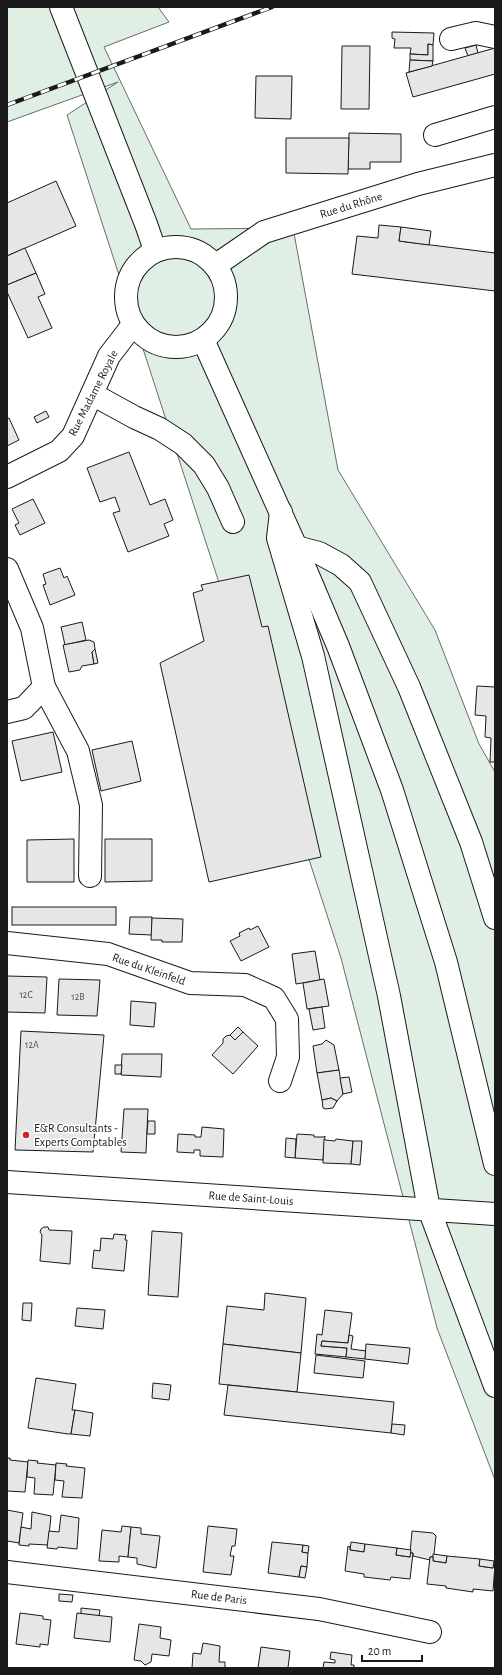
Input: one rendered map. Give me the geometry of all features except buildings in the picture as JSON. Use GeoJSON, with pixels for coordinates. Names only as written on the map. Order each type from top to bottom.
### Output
{"type":"FeatureCollection","features":[{"type":"Feature","properties":{"kind":"main road"},"geometry":{"type":"LineString","coordinates":[[61,7],[146,224],[154,250]]}},
{"type":"Feature","properties":{"kind":"main road"},"geometry":{"type":"LineString","coordinates":[[451,39],[476,33],[495,37]]}},
{"type":"Feature","properties":{"kind":"main road"},"geometry":{"type":"LineString","coordinates":[[435,135],[495,117]]}},
{"type":"Feature","properties":{"kind":"main road","name":"Rue du Rhône"},"geometry":{"type":"LineString","coordinates":[[216,265],[264,232],[418,184],[495,165]]}},
{"type":"Feature","properties":{"kind":"main road"},"geometry":{"type":"LineString","coordinates":[[176,246],[200,252],[216,265],[227,288],[222,320],[204,342],[176,349],[148,340],[132,326],[124,294],[132,271],[154,250],[176,246]]}},
{"type":"Feature","properties":{"kind":"main road","name":"Rue Madame Royale"},"geometry":{"type":"LineString","coordinates":[[7,477],[59,451],[73,436],[109,356],[132,326]]}},
{"type":"Feature","properties":{"kind":"main road"},"geometry":{"type":"LineString","coordinates":[[204,342],[296,547],[338,646],[392,790],[446,962],[495,1164]]}},
{"type":"Feature","properties":{"kind":"main road"},"geometry":{"type":"LineString","coordinates":[[92,394],[134,417],[160,429],[183,444],[204,465],[218,488],[232,522]]}},
{"type":"Feature","properties":{"kind":"main road"},"geometry":{"type":"LineString","coordinates":[[280,512],[278,538],[314,656],[389,996],[429,1210],[495,1386]]}},
{"type":"Feature","properties":{"kind":"main road"},"geometry":{"type":"LineString","coordinates":[[296,547],[319,553],[341,565],[360,582],[408,687],[468,834],[495,918]]}},
{"type":"Feature","properties":{"kind":"main road"},"geometry":{"type":"LineString","coordinates":[[7,569],[32,628],[44,687],[78,751],[91,805],[90,876]]}},
{"type":"Feature","properties":{"kind":"main road"},"geometry":{"type":"LineString","coordinates":[[7,712],[24,708],[44,687]]}},
{"type":"Feature","properties":{"kind":"main road","name":"Rue du Kleinfeld"},"geometry":{"type":"LineString","coordinates":[[7,943],[108,954],[190,983],[245,985],[274,998],[287,1019],[288,1057],[280,1081]]}},
{"type":"Feature","properties":{"kind":"main road","name":"Rue de Saint-Louis"},"geometry":{"type":"LineString","coordinates":[[7,1182],[495,1214]]}},
{"type":"Feature","properties":{"kind":"main road","name":"Rue de Paris"},"geometry":{"type":"LineString","coordinates":[[7,1572],[319,1609],[430,1632]]}},
{"type":"Feature","properties":{"kind":"green space"},"geometry":{"type":"Polygon","coordinates":[[[7,7],[158,7],[169,22],[104,47],[191,229],[293,228],[338,470],[435,630],[479,744],[495,772],[495,1480],[437,1328],[341,958],[67,115],[118,82],[7,122],[7,7]]]}},
{"type":"Feature","properties":{"kind":"railway"},"geometry":{"type":"LineString","coordinates":[[7,105],[272,7]]}},
{"type":"Feature","properties":{"kind":"place","name":"E&R Consultants - Experts Comptables"},"geometry":{"type":"Point","coordinates":[26,1135]}}]}
